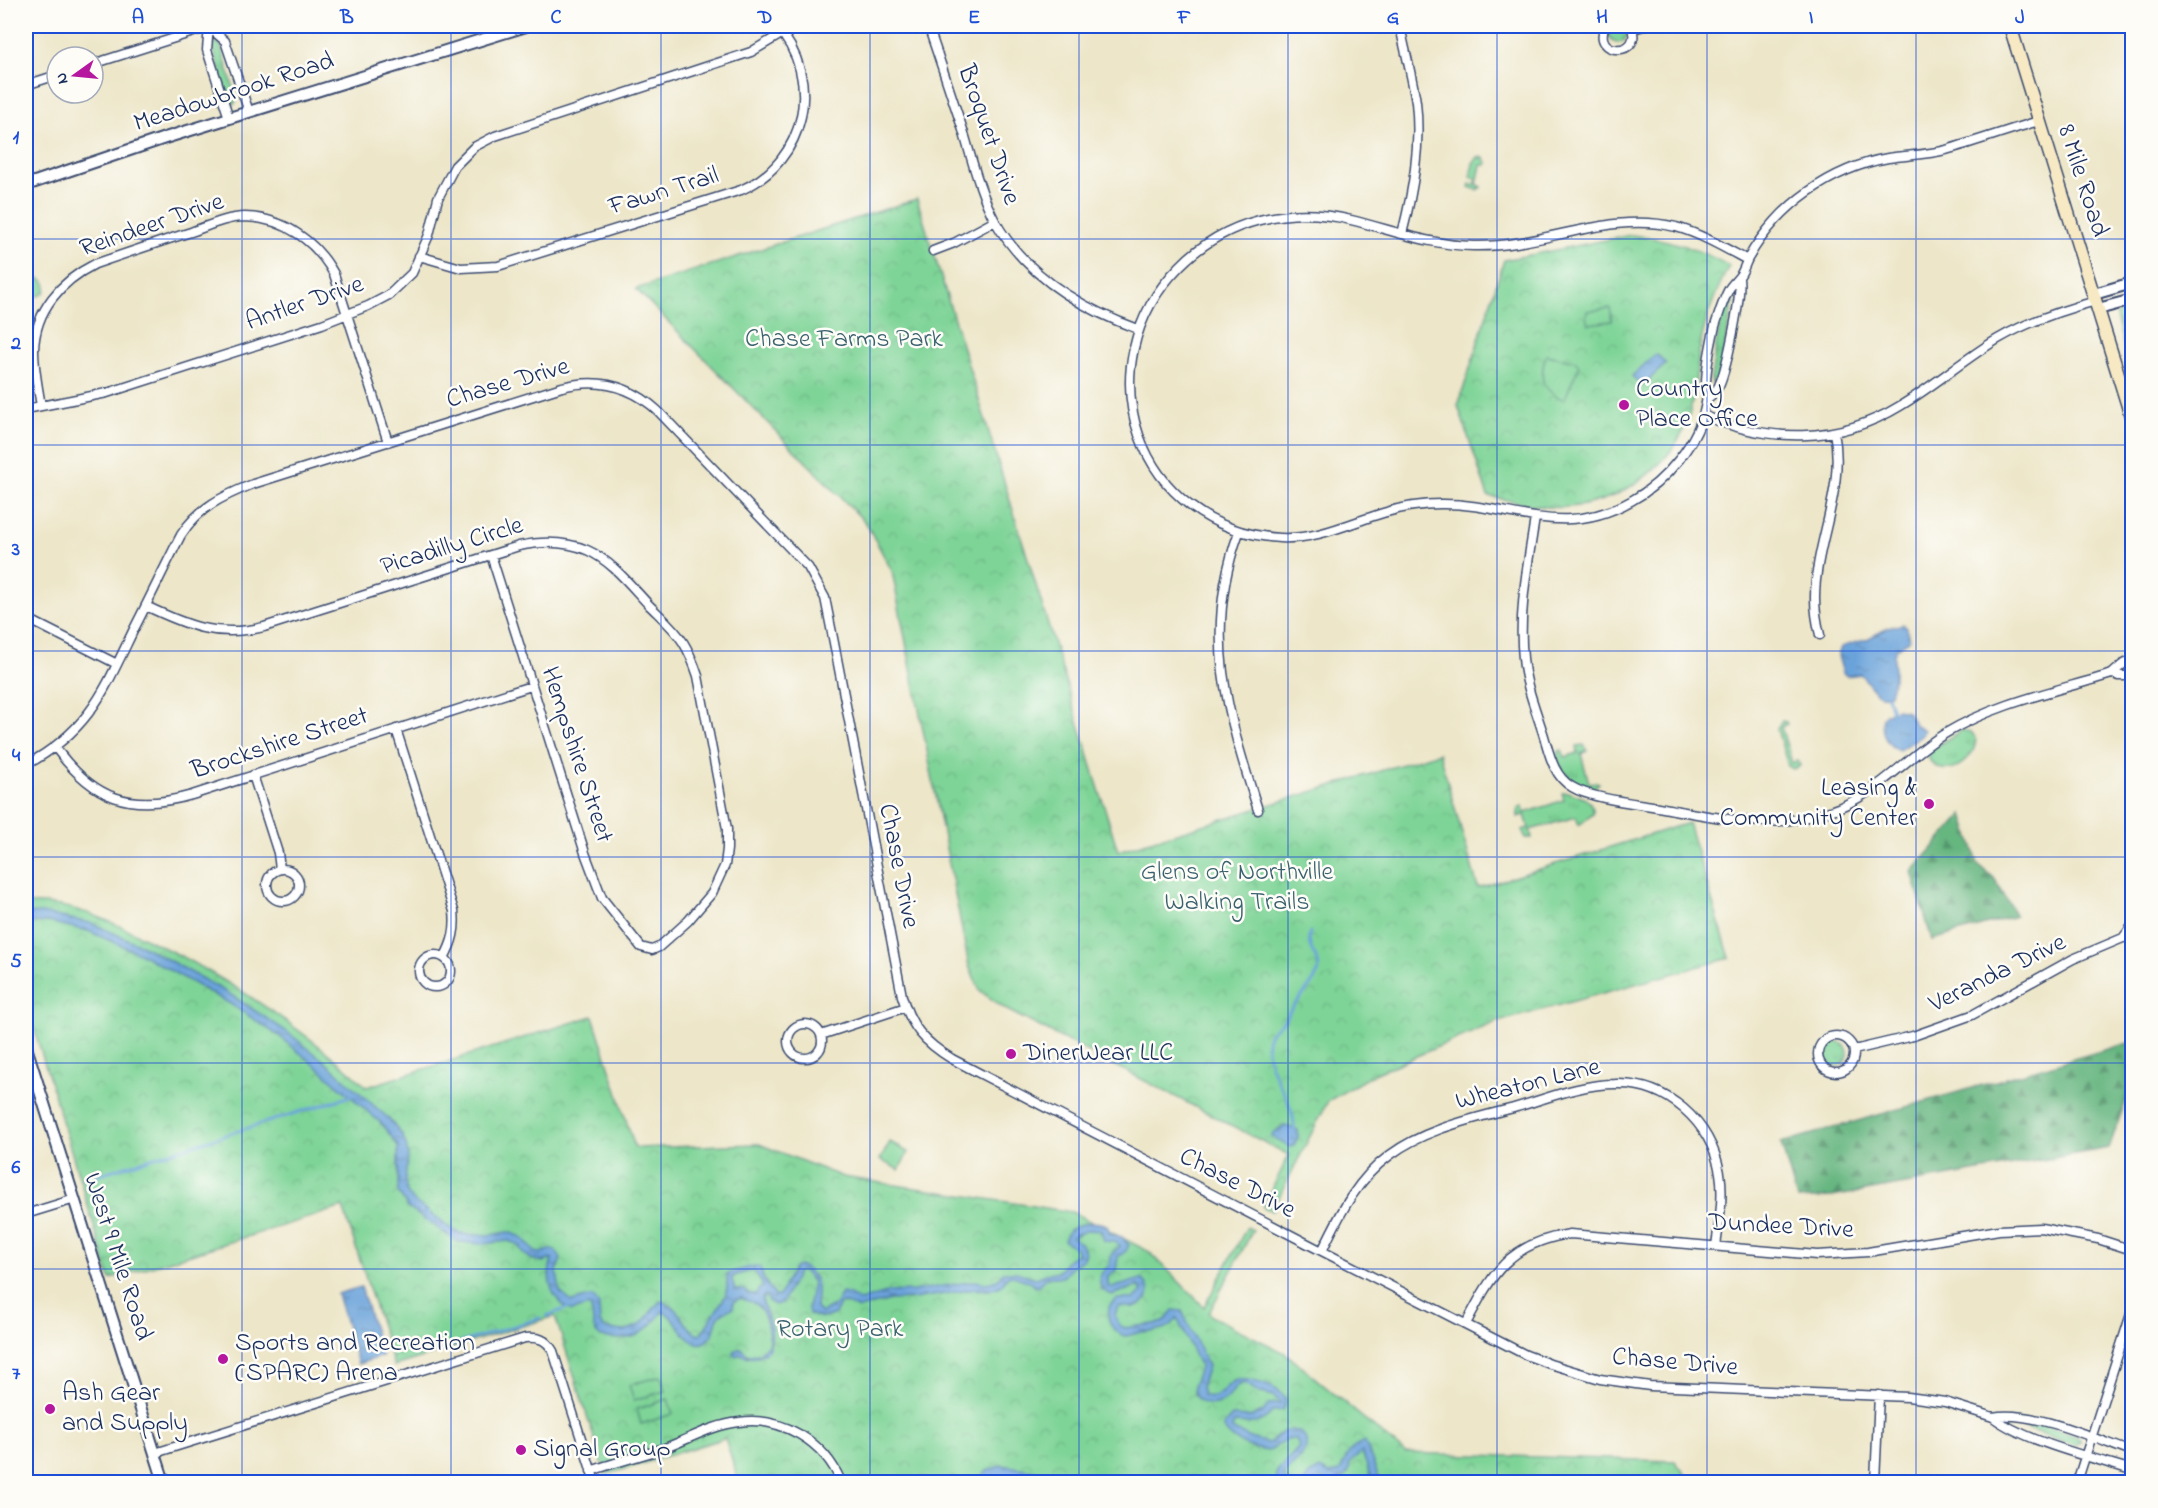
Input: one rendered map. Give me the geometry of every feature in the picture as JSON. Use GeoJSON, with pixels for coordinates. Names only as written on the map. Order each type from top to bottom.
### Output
{"type":"FeatureCollection","features":[{"type":"Feature","properties":{"kind":"main road","name":"8 Mile Road"},"geometry":{"type":"LineString","coordinates":[[2010,26],[2133,419]]}},
{"type":"Feature","properties":{"kind":"street"},"geometry":{"type":"LineString","coordinates":[[209,26],[225,41],[249,112]]}},
{"type":"Feature","properties":{"kind":"street"},"geometry":{"type":"LineString","coordinates":[[105,60],[209,26]]}},
{"type":"Feature","properties":{"kind":"street"},"geometry":{"type":"LineString","coordinates":[[209,26],[207,50],[229,118]]}},
{"type":"Feature","properties":{"kind":"street","name":"Meadowbrook Road"},"geometry":{"type":"LineString","coordinates":[[26,185],[229,118],[526,26]]}},
{"type":"Feature","properties":{"kind":"street","name":"Broquet Drive"},"geometry":{"type":"LineString","coordinates":[[928,26],[980,184],[995,221],[1023,259],[1064,294],[1093,312],[1138,329]]}},
{"type":"Feature","properties":{"kind":"street"},"geometry":{"type":"LineString","coordinates":[[1400,26],[1413,82],[1417,114],[1414,182],[1402,234]]}},
{"type":"Feature","properties":{"kind":"street"},"geometry":{"type":"LineString","coordinates":[[1605,26],[1602,32],[1604,42],[1607,46],[1617,50],[1630,44],[1634,34],[1632,27],[1644,26]]}},
{"type":"Feature","properties":{"kind":"street","name":"Antler Drive"},"geometry":{"type":"LineString","coordinates":[[26,409],[107,393],[346,314],[389,296],[412,273],[429,235],[438,198],[445,184],[459,162],[481,143],[495,136],[750,52],[780,28]]}},
{"type":"Feature","properties":{"kind":"street","name":"Fawn Trail"},"geometry":{"type":"LineString","coordinates":[[419,256],[461,268],[498,266],[741,190],[756,182],[773,170],[786,154],[801,119],[803,86],[794,55],[780,28]]}},
{"type":"Feature","properties":{"kind":"street"},"geometry":{"type":"LineString","coordinates":[[26,85],[45,79]]}},
{"type":"Feature","properties":{"kind":"street"},"geometry":{"type":"LineString","coordinates":[[1707,399],[1718,388],[1740,295],[1739,279],[1747,260],[1792,204],[1810,190],[1838,175],[1871,162],[1944,150],[2039,121]]}},
{"type":"Feature","properties":{"kind":"street"},"geometry":{"type":"LineString","coordinates":[[1739,279],[1731,285],[1714,328],[1706,383],[1707,399],[1703,415],[1692,439],[1665,475],[1638,497],[1593,516],[1563,520],[1535,518],[1466,505],[1428,504],[1394,510],[1329,531],[1297,537],[1276,537],[1239,532],[1208,517],[1181,497],[1160,477],[1143,449],[1134,424],[1129,389],[1131,362],[1138,329],[1158,291],[1181,264],[1211,241],[1252,222],[1286,215],[1314,215],[1354,221],[1455,246],[1497,246],[1544,239],[1609,224],[1652,223],[1690,232],[1747,260]]}},
{"type":"Feature","properties":{"kind":"street","name":"Reindeer Drive"},"geometry":{"type":"LineString","coordinates":[[41,406],[35,367],[35,341],[40,317],[60,288],[76,274],[95,264],[220,222],[244,217],[262,220],[296,232],[325,257],[334,274],[388,442]]}},
{"type":"Feature","properties":{"kind":"street"},"geometry":{"type":"LineString","coordinates":[[933,251],[954,243],[995,221]]}},
{"type":"Feature","properties":{"kind":"street"},"geometry":{"type":"LineString","coordinates":[[1703,415],[1733,427],[1762,433],[1806,436],[1862,425],[1898,408],[1973,354],[2015,330],[2056,313],[2096,301],[2133,283]]}},
{"type":"Feature","properties":{"kind":"street"},"geometry":{"type":"LineString","coordinates":[[2096,301],[2133,300]]}},
{"type":"Feature","properties":{"kind":"street","name":"Chase Drive"},"geometry":{"type":"LineString","coordinates":[[26,765],[55,747],[75,729],[103,695],[181,535],[193,519],[213,502],[253,484],[562,387],[582,383],[618,387],[639,396],[658,411],[797,553],[817,580],[825,598],[906,1007],[920,1034],[930,1045],[1322,1251],[1526,1355],[1550,1364],[1618,1382],[1686,1388],[1879,1395],[1926,1399],[1993,1417],[2002,1424],[2030,1436],[2133,1470]]}},
{"type":"Feature","properties":{"kind":"street"},"geometry":{"type":"LineString","coordinates":[[1820,635],[1816,618],[1815,589],[1836,486],[1837,455],[1834,432]]}},
{"type":"Feature","properties":{"kind":"street"},"geometry":{"type":"LineString","coordinates":[[1535,518],[1521,639],[1526,676],[1554,768],[1566,783],[1579,790],[1712,818],[1747,823],[1782,822],[1830,811],[1859,798],[1880,785],[1923,748],[1953,728],[2006,706],[2112,674],[2122,665],[2133,660]]}},
{"type":"Feature","properties":{"kind":"street"},"geometry":{"type":"LineString","coordinates":[[1239,532],[1226,577],[1219,633],[1220,658],[1222,680],[1236,739],[1258,810]]}},
{"type":"Feature","properties":{"kind":"street","name":"Picadilly Circle"},"geometry":{"type":"LineString","coordinates":[[146,606],[195,628],[221,632],[251,630],[519,546],[539,542],[569,544],[588,551],[613,568],[677,633],[692,659],[698,676],[727,829],[727,856],[718,883],[705,903],[665,943],[656,949],[649,950]]}},
{"type":"Feature","properties":{"kind":"street","name":"Hempshire Street"},"geometry":{"type":"LineString","coordinates":[[491,555],[585,853],[602,898],[641,947],[649,950]]}},
{"type":"Feature","properties":{"kind":"street"},"geometry":{"type":"LineString","coordinates":[[26,618],[117,664]]}},
{"type":"Feature","properties":{"kind":"street"},"geometry":{"type":"LineString","coordinates":[[2112,674],[2133,676]]}},
{"type":"Feature","properties":{"kind":"street","name":"Brockshire Street"},"geometry":{"type":"LineString","coordinates":[[55,747],[90,785],[111,796],[138,802],[168,801],[531,686]]}},
{"type":"Feature","properties":{"kind":"street"},"geometry":{"type":"LineString","coordinates":[[396,729],[454,911],[456,926],[453,941],[444,958]]}},
{"type":"Feature","properties":{"kind":"street"},"geometry":{"type":"LineString","coordinates":[[253,775],[278,853],[280,869]]}},
{"type":"Feature","properties":{"kind":"street","name":"Veranda Drive"},"geometry":{"type":"LineString","coordinates":[[2123,938],[2133,926]]}},
{"type":"Feature","properties":{"kind":"street","name":"Veranda Drive"},"geometry":{"type":"LineString","coordinates":[[1854,1050],[1913,1036],[1972,1015],[2073,959],[2123,938],[2133,937]]}},
{"type":"Feature","properties":{"kind":"street"},"geometry":{"type":"LineString","coordinates":[[821,1035],[906,1007]]}},
{"type":"Feature","properties":{"kind":"street"},"geometry":{"type":"LineString","coordinates":[[803,1024],[814,1026],[821,1035],[821,1046],[814,1055],[804,1057],[794,1053],[791,1049],[790,1033],[798,1026],[803,1024]]}},
{"type":"Feature","properties":{"kind":"street"},"geometry":{"type":"LineString","coordinates":[[1834,1036],[1847,1039],[1854,1050],[1851,1063],[1838,1071],[1827,1069],[1819,1057],[1822,1043],[1834,1036]]}},
{"type":"Feature","properties":{"kind":"street","name":"West 9 Mile Road"},"geometry":{"type":"LineString","coordinates":[[26,1047],[164,1482]]}},
{"type":"Feature","properties":{"kind":"street","name":"Wheaton Lane"},"geometry":{"type":"LineString","coordinates":[[1322,1251],[1347,1202],[1360,1183],[1390,1155],[1420,1137],[1437,1130],[1589,1087],[1612,1084],[1635,1085],[1667,1096],[1693,1117],[1708,1138],[1720,1174],[1716,1246]]}},
{"type":"Feature","properties":{"kind":"street"},"geometry":{"type":"LineString","coordinates":[[26,1214],[75,1199]]}},
{"type":"Feature","properties":{"kind":"street","name":"Dundee Drive"},"geometry":{"type":"LineString","coordinates":[[1466,1324],[1487,1285],[1498,1270],[1517,1253],[1541,1241],[1579,1234],[1796,1254],[1841,1254],[1868,1252],[2000,1230],[2040,1228],[2098,1239],[2133,1250]]}},
{"type":"Feature","properties":{"kind":"street"},"geometry":{"type":"LineString","coordinates":[[2077,1482],[2133,1311]]}},
{"type":"Feature","properties":{"kind":"street"},"geometry":{"type":"LineString","coordinates":[[155,1453],[534,1337],[543,1339],[553,1351],[595,1482]]}},
{"type":"Feature","properties":{"kind":"street"},"geometry":{"type":"LineString","coordinates":[[1875,1482],[1879,1395]]}},
{"type":"Feature","properties":{"kind":"street","name":"Chase Drive"},"geometry":{"type":"LineString","coordinates":[[1993,1417],[2014,1414],[2036,1419],[2133,1452]]}},
{"type":"Feature","properties":{"kind":"street"},"geometry":{"type":"LineString","coordinates":[[591,1471],[664,1448],[719,1426],[753,1421],[777,1425],[807,1438],[820,1448],[841,1482]]}},
{"type":"Feature","properties":{"kind":"green space"},"geometry":{"type":"Polygon","coordinates":[[[1618,25],[1624,28],[1627,34],[1624,40],[1618,43],[1612,40],[1609,34],[1612,28],[1618,25]]]}},
{"type":"Feature","properties":{"kind":"green space"},"geometry":{"type":"Polygon","coordinates":[[[215,42],[220,44],[237,99],[234,104],[229,102],[212,46],[215,42]]]}},
{"type":"Feature","properties":{"kind":"green space"},"geometry":{"type":"Polygon","coordinates":[[[1478,157],[1484,158],[1487,162],[1486,165],[1481,165],[1477,184],[1482,187],[1477,190],[1469,187],[1470,184],[1476,184],[1477,179],[1471,177],[1473,163],[1478,157]]]}},
{"type":"Feature","properties":{"kind":"green space","name":"Chase Farms Park"},"geometry":{"type":"Polygon","coordinates":[[[917,199],[1118,851],[1439,753],[1478,888],[1688,823],[1730,958],[1494,1023],[1372,1075],[1328,1101],[1272,1211],[1263,1207],[1289,1155],[1007,1010],[980,991],[969,966],[892,571],[866,523],[636,289],[917,199]]]}},
{"type":"Feature","properties":{"kind":"green space"},"geometry":{"type":"Polygon","coordinates":[[[1631,235],[1682,245],[1729,266],[1715,295],[1705,326],[1695,390],[1682,433],[1658,465],[1642,479],[1607,498],[1588,504],[1559,508],[1488,496],[1458,406],[1504,260],[1631,235]]]}},
{"type":"Feature","properties":{"kind":"green space"},"geometry":{"type":"Polygon","coordinates":[[[37,278],[43,281],[46,287],[43,293],[37,296],[31,293],[28,287],[31,281],[37,278]]]}},
{"type":"Feature","properties":{"kind":"green space"},"geometry":{"type":"Polygon","coordinates":[[[1735,290],[1722,361],[1716,383],[1712,384],[1714,358],[1722,318],[1735,290]]]}},
{"type":"Feature","properties":{"kind":"green space"},"geometry":{"type":"Polygon","coordinates":[[[2132,305],[2132,376],[2116,316],[2121,308],[2132,305]]]}},
{"type":"Feature","properties":{"kind":"green space"},"geometry":{"type":"Polygon","coordinates":[[[1610,308],[1612,321],[1589,324],[1586,318],[1587,311],[1610,308]]]}},
{"type":"Feature","properties":{"kind":"green space"},"geometry":{"type":"Polygon","coordinates":[[[1546,355],[1576,361],[1579,366],[1564,400],[1550,392],[1543,382],[1542,371],[1546,355]]]}},
{"type":"Feature","properties":{"kind":"green space"},"geometry":{"type":"Polygon","coordinates":[[[1782,721],[1787,724],[1781,727],[1792,763],[1798,761],[1800,766],[1793,769],[1788,766],[1777,729],[1782,721]]]}},
{"type":"Feature","properties":{"kind":"green space"},"geometry":{"type":"Polygon","coordinates":[[[1962,730],[1971,732],[1976,738],[1971,754],[1958,766],[1950,769],[1935,766],[1929,759],[1930,750],[1962,730]]]}},
{"type":"Feature","properties":{"kind":"green space"},"geometry":{"type":"Polygon","coordinates":[[[1584,745],[1587,751],[1581,754],[1589,783],[1599,783],[1593,789],[1570,778],[1557,758],[1559,751],[1562,750],[1565,757],[1578,753],[1577,746],[1584,745]]]}},
{"type":"Feature","properties":{"kind":"green space"},"geometry":{"type":"Polygon","coordinates":[[[1567,792],[1589,802],[1593,814],[1579,825],[1576,817],[1530,830],[1532,838],[1526,838],[1522,830],[1529,828],[1525,815],[1518,817],[1518,808],[1522,806],[1525,813],[1564,800],[1562,793],[1567,792]]]}},
{"type":"Feature","properties":{"kind":"green space"},"geometry":{"type":"Polygon","coordinates":[[[1963,814],[1978,864],[1994,878],[2016,916],[1932,940],[1912,872],[1963,814]]]}},
{"type":"Feature","properties":{"kind":"green space","name":"Rotary Park"},"geometry":{"type":"Polygon","coordinates":[[[26,904],[58,906],[88,913],[177,954],[263,1005],[316,1044],[367,1087],[593,1016],[635,1148],[759,1144],[843,1177],[1072,1212],[1150,1252],[1204,1307],[1247,1227],[1253,1230],[1209,1313],[1285,1353],[1405,1453],[1675,1461],[1691,1482],[739,1482],[725,1438],[606,1475],[555,1316],[394,1366],[343,1207],[110,1279],[26,1002],[26,904]]]}},
{"type":"Feature","properties":{"kind":"green space"},"geometry":{"type":"Polygon","coordinates":[[[1836,1042],[1845,1045],[1848,1054],[1845,1063],[1836,1066],[1827,1063],[1824,1054],[1827,1045],[1836,1042]]]}},
{"type":"Feature","properties":{"kind":"green space"},"geometry":{"type":"Polygon","coordinates":[[[2132,1042],[2132,1083],[2109,1148],[1832,1197],[1797,1199],[1781,1143],[2132,1042]]]}},
{"type":"Feature","properties":{"kind":"green space"},"geometry":{"type":"Polygon","coordinates":[[[890,1142],[908,1152],[899,1170],[880,1160],[890,1142]]]}},
{"type":"Feature","properties":{"kind":"green space"},"geometry":{"type":"Polygon","coordinates":[[[661,1376],[665,1391],[634,1400],[629,1385],[661,1376]]]}},
{"type":"Feature","properties":{"kind":"green space"},"geometry":{"type":"Polygon","coordinates":[[[668,1399],[673,1414],[641,1424],[637,1409],[668,1399]]]}},
{"type":"Feature","properties":{"kind":"green space"},"geometry":{"type":"Polygon","coordinates":[[[2008,1419],[2032,1422],[2078,1437],[2080,1442],[2075,1445],[2030,1430],[2008,1419]]]}},
{"type":"Feature","properties":{"kind":"water"},"geometry":{"type":"Polygon","coordinates":[[[1656,354],[1666,364],[1642,386],[1632,376],[1656,354]]]}},
{"type":"Feature","properties":{"kind":"water"},"geometry":{"type":"Polygon","coordinates":[[[1903,624],[1907,628],[1909,640],[1896,649],[1894,654],[1894,679],[1890,694],[1880,695],[1860,674],[1847,676],[1843,673],[1838,656],[1841,647],[1903,624]]]}},
{"type":"Feature","properties":{"kind":"water"},"geometry":{"type":"Polygon","coordinates":[[[1897,709],[1907,711],[1914,724],[1924,730],[1922,735],[1899,750],[1887,741],[1882,727],[1883,717],[1897,709]]]}},
{"type":"Feature","properties":{"kind":"water"},"geometry":{"type":"Polygon","coordinates":[[[40,913],[91,923],[145,947],[228,993],[286,1031],[323,1060],[388,1118],[402,1135],[408,1156],[405,1180],[407,1193],[414,1201],[455,1231],[468,1235],[508,1232],[522,1237],[535,1252],[555,1250],[561,1258],[557,1272],[560,1292],[572,1302],[593,1297],[599,1305],[600,1323],[605,1329],[625,1331],[640,1325],[660,1301],[677,1311],[696,1334],[701,1334],[725,1297],[727,1274],[756,1266],[760,1267],[764,1280],[776,1297],[780,1295],[795,1267],[802,1266],[813,1275],[817,1284],[816,1308],[821,1313],[835,1305],[842,1293],[860,1301],[890,1292],[913,1291],[974,1281],[987,1283],[997,1280],[1003,1272],[1016,1272],[1036,1278],[1059,1271],[1067,1260],[1077,1254],[1076,1249],[1064,1240],[1069,1230],[1083,1224],[1097,1222],[1107,1225],[1110,1234],[1122,1237],[1129,1245],[1126,1251],[1118,1257],[1116,1270],[1108,1277],[1108,1285],[1112,1288],[1141,1279],[1148,1286],[1148,1295],[1143,1303],[1133,1307],[1118,1307],[1115,1315],[1120,1326],[1126,1328],[1162,1323],[1173,1310],[1182,1311],[1208,1366],[1201,1387],[1203,1395],[1214,1396],[1239,1379],[1272,1387],[1284,1396],[1286,1403],[1283,1410],[1273,1411],[1265,1419],[1256,1423],[1235,1423],[1233,1430],[1268,1443],[1285,1431],[1297,1431],[1306,1440],[1305,1450],[1285,1474],[1285,1482],[1277,1482],[1278,1470],[1299,1447],[1296,1439],[1287,1439],[1269,1451],[1249,1446],[1226,1432],[1223,1426],[1232,1416],[1250,1417],[1263,1412],[1269,1404],[1279,1403],[1279,1401],[1273,1396],[1258,1392],[1245,1383],[1235,1388],[1227,1399],[1219,1403],[1208,1404],[1199,1400],[1194,1391],[1194,1385],[1200,1367],[1177,1318],[1166,1328],[1126,1336],[1113,1328],[1108,1315],[1110,1305],[1117,1299],[1134,1299],[1142,1291],[1138,1286],[1112,1295],[1102,1290],[1100,1276],[1109,1266],[1112,1253],[1120,1246],[1115,1242],[1104,1241],[1101,1231],[1088,1230],[1074,1236],[1086,1252],[1084,1259],[1073,1266],[1063,1277],[1047,1277],[1036,1287],[1028,1281],[1010,1275],[1001,1286],[989,1290],[975,1289],[914,1299],[890,1300],[860,1309],[843,1303],[840,1304],[835,1314],[826,1317],[809,1314],[813,1282],[802,1270],[798,1272],[783,1302],[775,1305],[769,1302],[765,1295],[762,1299],[770,1324],[771,1337],[768,1350],[755,1357],[733,1355],[734,1351],[741,1348],[748,1355],[759,1354],[769,1343],[767,1327],[761,1310],[754,1303],[741,1298],[733,1302],[733,1308],[720,1315],[713,1334],[705,1342],[693,1342],[663,1311],[650,1326],[637,1335],[621,1339],[601,1337],[594,1329],[589,1306],[572,1311],[555,1295],[549,1274],[552,1259],[543,1262],[531,1259],[517,1244],[508,1241],[483,1244],[458,1242],[408,1208],[398,1192],[398,1146],[382,1124],[279,1036],[232,1005],[141,954],[88,931],[48,922],[26,923],[26,914],[40,913]],[[754,1270],[734,1276],[732,1280],[735,1290],[745,1290],[748,1294],[756,1295],[763,1286],[754,1270]]]}},
{"type":"Feature","properties":{"kind":"water"},"geometry":{"type":"Polygon","coordinates":[[[1285,1126],[1298,1130],[1294,1146],[1290,1147],[1271,1137],[1274,1132],[1285,1126]]]}},
{"type":"Feature","properties":{"kind":"water"},"geometry":{"type":"Polygon","coordinates":[[[361,1287],[382,1356],[358,1364],[337,1294],[361,1287]]]}},
{"type":"Feature","properties":{"kind":"water"},"geometry":{"type":"Polygon","coordinates":[[[1365,1442],[1379,1477],[1384,1482],[1372,1481],[1362,1452],[1350,1463],[1349,1471],[1344,1478],[1331,1482],[1320,1478],[1313,1482],[1304,1482],[1309,1475],[1320,1469],[1329,1474],[1339,1472],[1351,1450],[1365,1442]]]}},
{"type":"Feature","properties":{"kind":"water"},"geometry":{"type":"Polygon","coordinates":[[[1002,1465],[1076,1482],[976,1482],[987,1471],[1002,1465]]]}},
{"type":"Feature","properties":{"kind":"waterway"},"geometry":{"type":"LineString","coordinates":[[1887,696],[1892,711]]}},
{"type":"Feature","properties":{"kind":"waterway"},"geometry":{"type":"LineString","coordinates":[[1294,1131],[1291,1110],[1269,1060],[1267,1042],[1269,1034],[1282,1023],[1319,970],[1310,944],[1310,932]]}},
{"type":"Feature","properties":{"kind":"waterway"},"geometry":{"type":"LineString","coordinates":[[84,1179],[354,1095]]}},
{"type":"Feature","properties":{"kind":"waterway"},"geometry":{"type":"LineString","coordinates":[[547,1316],[570,1307]]}},
{"type":"Feature","properties":{"kind":"waterway"},"geometry":{"type":"LineString","coordinates":[[437,1350],[540,1318]]}},
{"type":"Feature","properties":{"kind":"place","name":"Country Place Office"},"geometry":{"type":"Point","coordinates":[1624,405]}},
{"type":"Feature","properties":{"kind":"place","name":"Leasing & Community Center"},"geometry":{"type":"Point","coordinates":[1929,804]}},
{"type":"Feature","properties":{"kind":"place","name":"DinerWear LLC"},"geometry":{"type":"Point","coordinates":[1011,1054]}},
{"type":"Feature","properties":{"kind":"place","name":"Sports and Recreation (SPARC) Arena"},"geometry":{"type":"Point","coordinates":[223,1359]}},
{"type":"Feature","properties":{"kind":"place","name":"Ash Gear and Supply"},"geometry":{"type":"Point","coordinates":[50,1409]}},
{"type":"Feature","properties":{"kind":"place","name":"Signal Group"},"geometry":{"type":"Point","coordinates":[521,1450]}},
{"type":"Feature","properties":{"kind":"park label","name":"Glens of Northville Walking Trails"},"geometry":{"type":"Point","coordinates":[1237,888]}}]}
